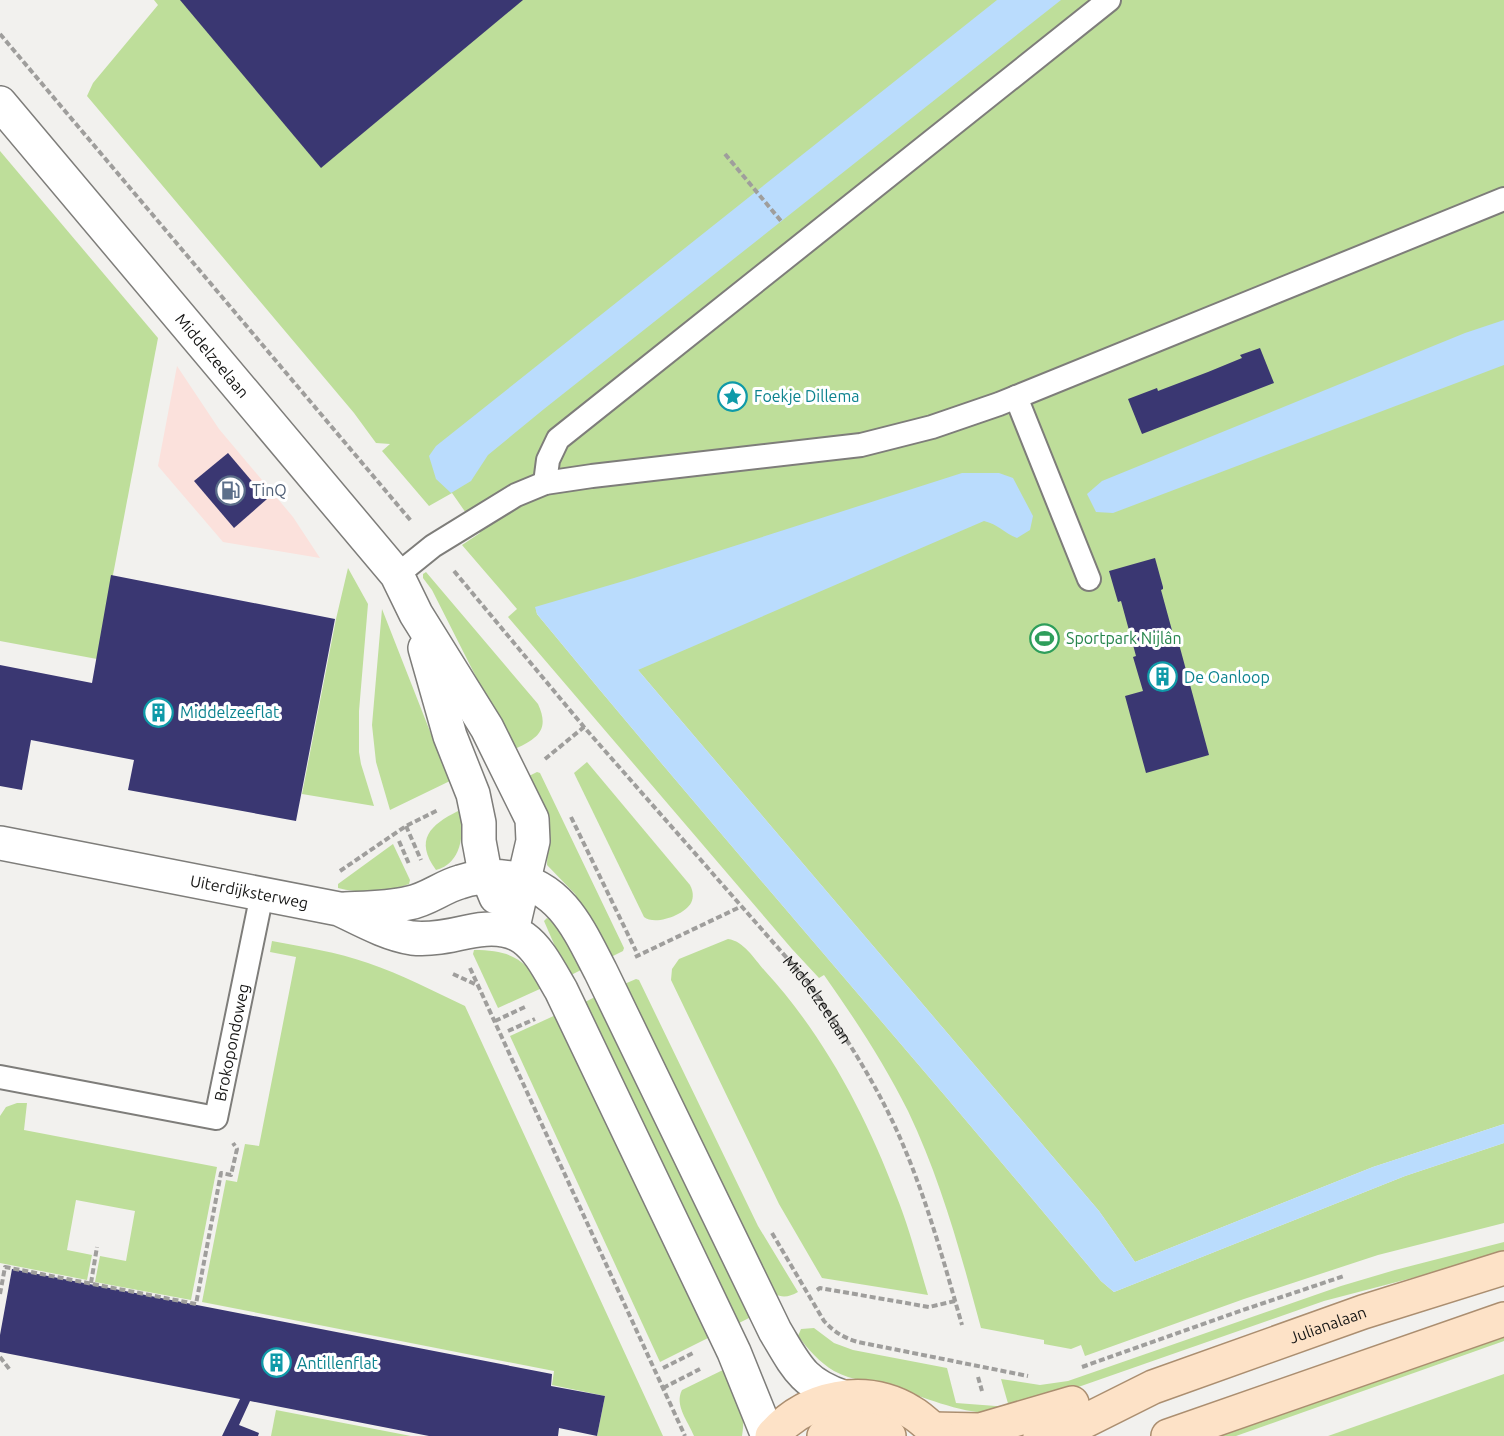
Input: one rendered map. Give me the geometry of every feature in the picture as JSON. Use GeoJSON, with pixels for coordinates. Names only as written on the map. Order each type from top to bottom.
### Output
{"type":"FeatureCollection","features":[{"type":"Feature","properties":{"kind":"main road","name":"Julianalaan"},"geometry":{"type":"LineString","coordinates":[[1040,1436],[1083,1422],[1153,1387],[1363,1312],[1504,1268]]}},
{"type":"Feature","properties":{"kind":"main road"},"geometry":{"type":"LineString","coordinates":[[1168,1436],[1504,1319]]}},
{"type":"Feature","properties":{"kind":"main road","name":"Julianalaan"},"geometry":{"type":"LineString","coordinates":[[936,1432],[980,1430],[1076,1401],[1153,1387]]}},
{"type":"Feature","properties":{"kind":"main road"},"geometry":{"type":"LineString","coordinates":[[770,1436],[802,1411],[826,1400],[866,1396],[887,1401],[912,1412],[936,1432]]}},
{"type":"Feature","properties":{"kind":"main road"},"geometry":{"type":"LineString","coordinates":[[824,1436],[830,1432],[853,1427],[877,1430],[889,1436]]}},
{"type":"Feature","properties":{"kind":"street","name":"Middelzeelaan"},"geometry":{"type":"LineString","coordinates":[[0,104],[397,575],[416,614],[487,728],[532,819],[533,841],[523,880],[503,929]]}},
{"type":"Feature","properties":{"kind":"street","name":"Middelzeelaan"},"geometry":{"type":"LineString","coordinates":[[416,614],[450,736],[472,794],[479,823],[479,841],[503,929]]}},
{"type":"Feature","properties":{"kind":"street","name":"Uiterdijksterweg"},"geometry":{"type":"LineString","coordinates":[[0,843],[339,909],[380,928],[412,938],[433,938],[503,929]]}},
{"type":"Feature","properties":{"kind":"street"},"geometry":{"type":"LineString","coordinates":[[339,909],[375,908],[411,903],[458,882],[488,876],[523,880],[541,888],[559,902],[579,929],[775,1331],[800,1371],[811,1382],[823,1390],[843,1397]]}},
{"type":"Feature","properties":{"kind":"street","name":"Middelzeelaan"},"geometry":{"type":"LineString","coordinates":[[503,929],[526,940],[539,952],[561,990],[734,1352],[770,1436]]}},
{"type":"Feature","properties":{"kind":"lane"},"geometry":{"type":"LineString","coordinates":[[545,483],[548,460],[558,439],[1109,0]]}},
{"type":"Feature","properties":{"kind":"lane"},"geometry":{"type":"LineString","coordinates":[[397,575],[433,546],[516,495],[545,483],[861,445],[932,427],[1016,397],[1504,199]]}},
{"type":"Feature","properties":{"kind":"lane"},"geometry":{"type":"LineString","coordinates":[[1016,397],[1089,579]]}},
{"type":"Feature","properties":{"kind":"lane","name":"Brokopondoweg"},"geometry":{"type":"LineString","coordinates":[[0,1077],[216,1118],[262,894]]}},
{"type":"Feature","properties":{"kind":"path","name":"Middelzeelaan"},"geometry":{"type":"LineString","coordinates":[[0,34],[584,727],[808,982],[854,1049],[897,1130],[941,1248],[962,1324]]}},
{"type":"Feature","properties":{"kind":"path"},"geometry":{"type":"LineString","coordinates":[[725,154],[787,228]]}},
{"type":"Feature","properties":{"kind":"path"},"geometry":{"type":"LineString","coordinates":[[549,770],[544,759],[584,727]]}},
{"type":"Feature","properties":{"kind":"path"},"geometry":{"type":"LineString","coordinates":[[569,811],[641,962]]}},
{"type":"Feature","properties":{"kind":"path"},"geometry":{"type":"LineString","coordinates":[[298,901],[406,826]]}},
{"type":"Feature","properties":{"kind":"path"},"geometry":{"type":"LineString","coordinates":[[399,841],[412,871]]}},
{"type":"Feature","properties":{"kind":"path"},"geometry":{"type":"LineString","coordinates":[[638,956],[740,907]]}},
{"type":"Feature","properties":{"kind":"path"},"geometry":{"type":"LineString","coordinates":[[455,934],[686,1436]]}},
{"type":"Feature","properties":{"kind":"path"},"geometry":{"type":"LineString","coordinates":[[0,1294],[5,1267],[196,1304],[221,1173],[231,1175],[237,1149]]}},
{"type":"Feature","properties":{"kind":"path"},"geometry":{"type":"LineString","coordinates":[[771,1231],[824,1321],[831,1329],[845,1338],[1037,1376]]}},
{"type":"Feature","properties":{"kind":"path"},"geometry":{"type":"LineString","coordinates":[[91,1283],[97,1247]]}},
{"type":"Feature","properties":{"kind":"path"},"geometry":{"type":"LineString","coordinates":[[817,1290],[820,1288],[929,1307],[956,1301]]}},
{"type":"Feature","properties":{"kind":"path"},"geometry":{"type":"LineString","coordinates":[[0,1357],[10,1370]]}},
{"type":"Feature","properties":{"kind":"shaded area"},"geometry":{"type":"Polygon","coordinates":[[[177,366],[219,429],[293,517],[320,558],[223,542],[158,466],[177,366]]]}},
{"type":"Feature","properties":{"kind":"green space","name":"Sportpark Nijlân"},"geometry":{"type":"Polygon","coordinates":[[[154,0],[1504,0],[1504,1124],[1373,1167],[1135,1262],[1099,1211],[638,670],[536,608],[537,614],[677,782],[1101,1281],[1114,1292],[1405,1176],[1504,1143],[1504,1223],[1378,1255],[1244,1299],[1085,1356],[1081,1345],[1071,1349],[1044,1344],[1044,1340],[981,1328],[949,1218],[920,1137],[879,1058],[824,975],[819,978],[792,949],[508,617],[517,609],[462,545],[480,533],[452,493],[429,506],[382,451],[390,444],[376,443],[354,413],[87,96],[93,83],[158,5],[154,0]]]}},
{"type":"Feature","properties":{"kind":"green space"},"geometry":{"type":"Polygon","coordinates":[[[0,151],[158,338],[97,659],[0,641],[0,151]]]}},
{"type":"Feature","properties":{"kind":"green space"},"geometry":{"type":"Polygon","coordinates":[[[348,568],[368,604],[359,711],[359,752],[374,806],[302,794],[348,568]]]}},
{"type":"Feature","properties":{"kind":"green space"},"geometry":{"type":"Polygon","coordinates":[[[426,572],[538,704],[542,714],[542,728],[528,742],[513,750],[432,590],[423,578],[426,572]]]}},
{"type":"Feature","properties":{"kind":"green space"},"geometry":{"type":"Polygon","coordinates":[[[382,609],[431,734],[452,780],[390,810],[376,762],[372,725],[382,609]]]}},
{"type":"Feature","properties":{"kind":"green space"},"geometry":{"type":"Polygon","coordinates":[[[587,762],[690,885],[693,894],[692,901],[682,912],[662,920],[644,917],[574,773],[587,762]]]}},
{"type":"Feature","properties":{"kind":"green space"},"geometry":{"type":"Polygon","coordinates":[[[540,773],[624,948],[623,951],[609,958],[575,894],[547,865],[548,832],[529,776],[540,773]]]}},
{"type":"Feature","properties":{"kind":"green space"},"geometry":{"type":"Polygon","coordinates":[[[458,811],[462,813],[459,847],[451,861],[436,870],[426,850],[428,834],[440,822],[458,811]]]}},
{"type":"Feature","properties":{"kind":"green space"},"geometry":{"type":"Polygon","coordinates":[[[393,844],[410,880],[409,884],[374,892],[338,888],[338,884],[393,844]]]}},
{"type":"Feature","properties":{"kind":"green space"},"geometry":{"type":"Polygon","coordinates":[[[547,918],[556,923],[583,969],[571,975],[567,974],[544,921],[547,918]]]}},
{"type":"Feature","properties":{"kind":"green space"},"geometry":{"type":"Polygon","coordinates":[[[728,939],[744,947],[786,995],[806,1021],[841,1077],[884,1165],[905,1219],[928,1295],[822,1278],[779,1204],[671,980],[672,969],[679,959],[728,939]]]}},
{"type":"Feature","properties":{"kind":"green space"},"geometry":{"type":"Polygon","coordinates":[[[272,941],[368,963],[405,977],[465,1006],[663,1436],[597,1436],[605,1396],[552,1385],[554,1371],[202,1302],[226,1180],[237,1182],[245,1144],[259,1146],[296,957],[270,952],[272,941]]]}},
{"type":"Feature","properties":{"kind":"green space"},"geometry":{"type":"Polygon","coordinates":[[[474,950],[497,952],[515,958],[529,969],[542,988],[498,1008],[473,954],[474,950]]]}},
{"type":"Feature","properties":{"kind":"green space"},"geometry":{"type":"Polygon","coordinates":[[[636,979],[639,980],[758,1226],[798,1292],[795,1294],[783,1296],[774,1294],[622,985],[636,979]]]}},
{"type":"Feature","properties":{"kind":"green space"},"geometry":{"type":"Polygon","coordinates":[[[597,996],[751,1317],[737,1324],[583,1003],[597,996]]]}},
{"type":"Feature","properties":{"kind":"green space"},"geometry":{"type":"Polygon","coordinates":[[[558,1014],[712,1336],[660,1362],[510,1036],[558,1014]]]}},
{"type":"Feature","properties":{"kind":"green space"},"geometry":{"type":"Polygon","coordinates":[[[17,1103],[27,1103],[24,1130],[217,1167],[191,1300],[95,1282],[100,1256],[126,1261],[135,1211],[76,1200],[67,1250],[92,1255],[87,1280],[0,1263],[0,1116],[6,1107],[17,1103]]]}},
{"type":"Feature","properties":{"kind":"green space"},"geometry":{"type":"Polygon","coordinates":[[[1504,1242],[1504,1254],[1324,1301],[1044,1399],[997,1413],[953,1407],[892,1387],[841,1374],[819,1359],[798,1336],[801,1329],[814,1328],[834,1343],[853,1350],[947,1368],[956,1403],[1009,1407],[1001,1379],[1040,1385],[1068,1381],[1341,1286],[1504,1242]]]}},
{"type":"Feature","properties":{"kind":"green space"},"geometry":{"type":"Polygon","coordinates":[[[1504,1331],[1504,1341],[1236,1436],[1210,1436],[1504,1331]]]}},
{"type":"Feature","properties":{"kind":"green space"},"geometry":{"type":"Polygon","coordinates":[[[729,1367],[742,1409],[742,1436],[694,1436],[681,1407],[682,1390],[729,1367]]]}},
{"type":"Feature","properties":{"kind":"green space"},"geometry":{"type":"Polygon","coordinates":[[[1504,1374],[1504,1436],[1328,1436],[1504,1374]]]}},
{"type":"Feature","properties":{"kind":"green space"},"geometry":{"type":"Polygon","coordinates":[[[276,1410],[411,1436],[271,1436],[276,1410]]]}},
{"type":"Feature","properties":{"kind":"water"},"geometry":{"type":"Polygon","coordinates":[[[997,0],[1061,0],[544,409],[488,455],[471,481],[451,493],[436,479],[429,456],[436,446],[997,0]]]}},
{"type":"Feature","properties":{"kind":"water"},"geometry":{"type":"Polygon","coordinates":[[[1504,320],[1504,365],[1113,513],[1096,512],[1087,494],[1102,481],[1465,333],[1504,320]]]}},
{"type":"Feature","properties":{"kind":"water"},"geometry":{"type":"Polygon","coordinates":[[[962,473],[999,473],[1013,478],[1033,516],[1030,530],[1017,538],[984,521],[638,670],[1099,1211],[1135,1262],[1373,1167],[1504,1124],[1504,1143],[1405,1176],[1114,1292],[1101,1281],[537,614],[535,607],[634,578],[962,473]]]}},
{"type":"Feature","properties":{"kind":"building"},"geometry":{"type":"Polygon","coordinates":[[[180,0],[523,0],[321,168],[180,0]]]}},
{"type":"Feature","properties":{"kind":"building"},"geometry":{"type":"Polygon","coordinates":[[[1260,348],[1274,383],[1142,434],[1128,399],[1157,388],[1158,391],[1208,372],[1242,358],[1240,355],[1260,348]]]}},
{"type":"Feature","properties":{"kind":"building"},"geometry":{"type":"Polygon","coordinates":[[[228,453],[267,499],[234,528],[194,481],[228,453]]]}},
{"type":"Feature","properties":{"kind":"building","name":"De Oanloop"},"geometry":{"type":"Polygon","coordinates":[[[1155,558],[1176,645],[1179,644],[1209,755],[1146,773],[1125,696],[1143,691],[1121,601],[1118,602],[1109,571],[1155,558]]]}},
{"type":"Feature","properties":{"kind":"building","name":"Middelzeeflat"},"geometry":{"type":"Polygon","coordinates":[[[111,575],[335,619],[296,821],[128,790],[134,760],[31,740],[22,790],[0,786],[0,665],[92,683],[111,575]]]}},
{"type":"Feature","properties":{"kind":"building","name":"Antillenflat"},"geometry":{"type":"Polygon","coordinates":[[[12,1269],[552,1374],[551,1386],[605,1396],[597,1436],[559,1428],[558,1436],[429,1436],[250,1401],[239,1425],[259,1433],[258,1436],[222,1436],[240,1399],[0,1352],[0,1335],[12,1269]]]}},
{"type":"Feature","properties":{"kind":"place","name":"Foekje Dillema"},"geometry":{"type":"Point","coordinates":[733,396]}},
{"type":"Feature","properties":{"kind":"place","name":"TinQ"},"geometry":{"type":"Point","coordinates":[231,490]}},
{"type":"Feature","properties":{"kind":"place","name":"Sportpark Nijlân"},"geometry":{"type":"Point","coordinates":[1045,638]}},
{"type":"Feature","properties":{"kind":"place","name":"De Oanloop"},"geometry":{"type":"Point","coordinates":[1163,677]}},
{"type":"Feature","properties":{"kind":"place","name":"Middelzeeflat"},"geometry":{"type":"Point","coordinates":[159,712]}},
{"type":"Feature","properties":{"kind":"place","name":"Antillenflat"},"geometry":{"type":"Point","coordinates":[276,1363]}}]}
